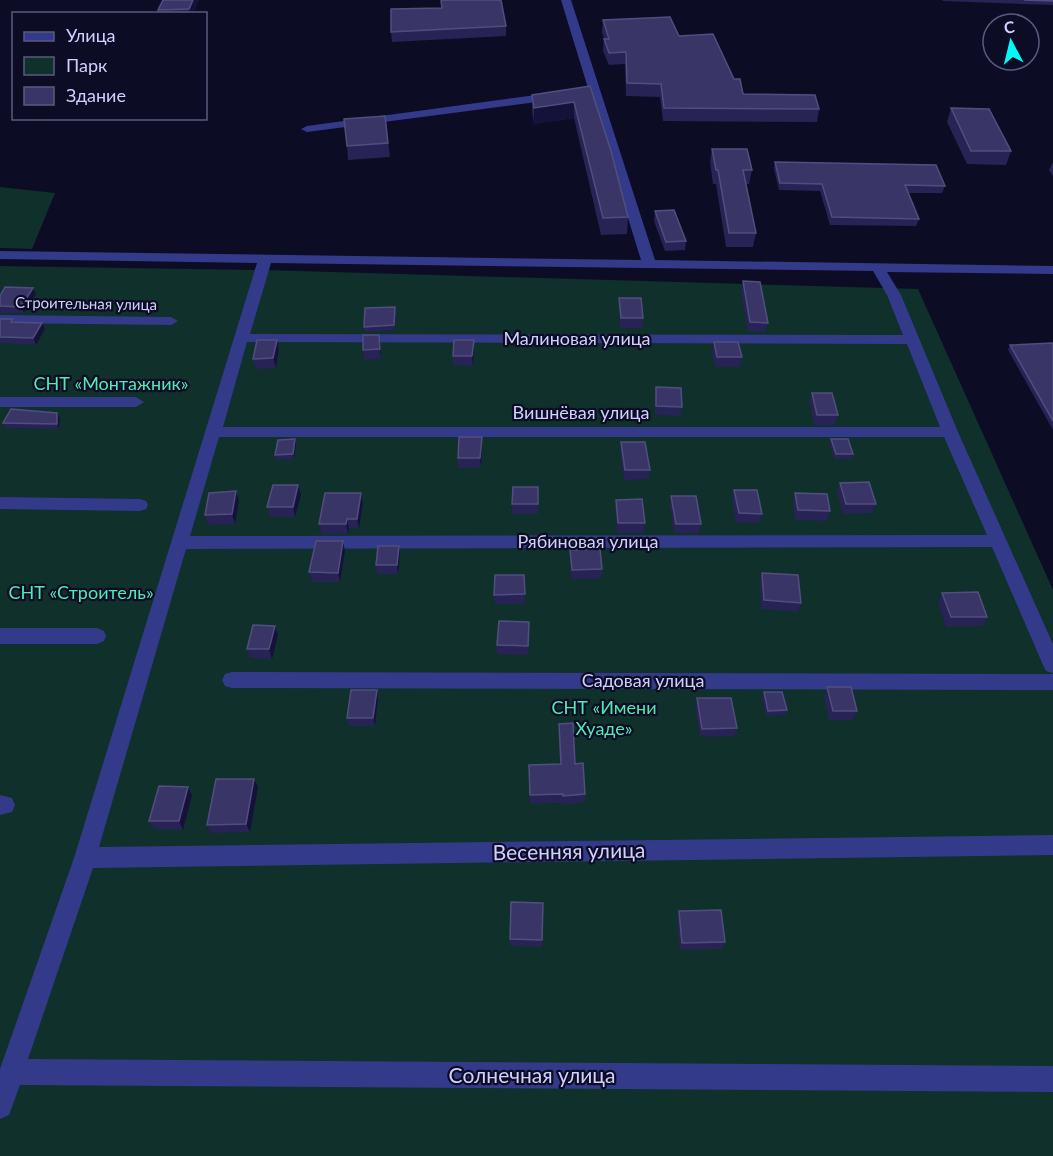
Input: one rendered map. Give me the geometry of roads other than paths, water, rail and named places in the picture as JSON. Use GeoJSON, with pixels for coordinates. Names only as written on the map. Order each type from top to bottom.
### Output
{"type":"FeatureCollection","features":[{"type":"Feature","properties":{"kind":"street"},"geometry":{"type":"LineString","coordinates":[[566,0],[649,264]]}},
{"type":"Feature","properties":{"kind":"street"},"geometry":{"type":"LineString","coordinates":[[308,129],[594,91]]}},
{"type":"Feature","properties":{"kind":"street"},"geometry":{"type":"LineString","coordinates":[[0,255],[1053,270]]}},
{"type":"Feature","properties":{"kind":"street"},"geometry":{"type":"LineString","coordinates":[[0,1106],[85,858],[265,259]]}},
{"type":"Feature","properties":{"kind":"street"},"geometry":{"type":"LineString","coordinates":[[877,267],[894,295],[950,432],[1053,665]]}},
{"type":"Feature","properties":{"kind":"street","name":"Строительная улица"},"geometry":{"type":"LineString","coordinates":[[0,319],[171,321]]}},
{"type":"Feature","properties":{"kind":"street","name":"Малиновая улица"},"geometry":{"type":"LineString","coordinates":[[241,338],[913,340]]}},
{"type":"Feature","properties":{"kind":"street"},"geometry":{"type":"LineString","coordinates":[[0,402],[136,402]]}},
{"type":"Feature","properties":{"kind":"street","name":"Вишнёвая улица"},"geometry":{"type":"LineString","coordinates":[[213,432],[950,432]]}},
{"type":"Feature","properties":{"kind":"street"},"geometry":{"type":"LineString","coordinates":[[0,503],[140,505]]}},
{"type":"Feature","properties":{"kind":"street","name":"Рябиновая улица"},"geometry":{"type":"LineString","coordinates":[[180,543],[997,541]]}},
{"type":"Feature","properties":{"kind":"street"},"geometry":{"type":"LineString","coordinates":[[0,636],[97,636]]}},
{"type":"Feature","properties":{"kind":"street","name":"Садовая улица"},"geometry":{"type":"LineString","coordinates":[[232,680],[1053,682]]}},
{"type":"Feature","properties":{"kind":"street","name":"Весенняя улица"},"geometry":{"type":"LineString","coordinates":[[85,858],[1053,846]]}},
{"type":"Feature","properties":{"kind":"street","name":"Солнечная улица"},"geometry":{"type":"LineString","coordinates":[[12,1072],[1053,1079]]}},
{"type":"Feature","properties":{"kind":"park label","name":"СНТ «Монтажник»"},"geometry":{"type":"Point","coordinates":[111,384]}},
{"type":"Feature","properties":{"kind":"park label","name":"СНТ «Строитель»"},"geometry":{"type":"Point","coordinates":[81,593]}},
{"type":"Feature","properties":{"kind":"park label","name":"СНТ «Имени Хуаде»"},"geometry":{"type":"Point","coordinates":[604,718]}}]}
